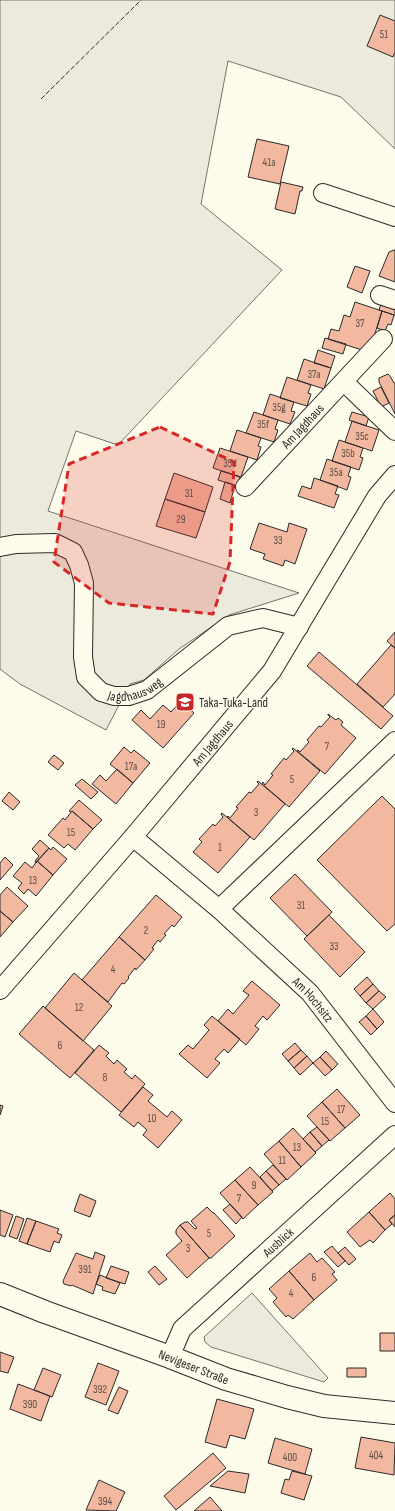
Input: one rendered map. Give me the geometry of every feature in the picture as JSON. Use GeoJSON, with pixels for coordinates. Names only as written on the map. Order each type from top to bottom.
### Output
{"type":"FeatureCollection","features":[{"type":"Feature","properties":{"kind":"main road","name":"Nevigeser Straße"},"geometry":{"type":"LineString","coordinates":[[0,1294],[226,1379],[324,1406],[395,1413]]}},
{"type":"Feature","properties":{"kind":"street"},"geometry":{"type":"LineString","coordinates":[[323,193],[395,217]]}},
{"type":"Feature","properties":{"kind":"street","name":"Am Jagdhaus"},"geometry":{"type":"LineString","coordinates":[[245,487],[383,339]]}},
{"type":"Feature","properties":{"kind":"street"},"geometry":{"type":"LineString","coordinates":[[344,382],[395,431]]}},
{"type":"Feature","properties":{"kind":"street","name":"Am Jagdhaus"},"geometry":{"type":"LineString","coordinates":[[0,990],[133,837],[272,671],[377,496],[395,475]]}},
{"type":"Feature","properties":{"kind":"street","name":"Jagdhausweg"},"geometry":{"type":"LineString","coordinates":[[0,547],[16,544],[55,543],[72,552],[79,565],[84,583],[83,657],[86,677],[101,692],[114,696],[129,696],[147,690],[228,626],[263,618],[299,627]]}},
{"type":"Feature","properties":{"kind":"street"},"geometry":{"type":"LineString","coordinates":[[219,909],[395,741]]}},
{"type":"Feature","properties":{"kind":"street","name":"Am Hochsitz"},"geometry":{"type":"LineString","coordinates":[[133,837],[219,909],[310,993],[395,1103]]}},
{"type":"Feature","properties":{"kind":"street","name":"Ausblick"},"geometry":{"type":"LineString","coordinates":[[170,1357],[182,1329],[395,1135]]}},
{"type":"Feature","properties":{"kind":"highlighted area"},"geometry":{"type":"Polygon","coordinates":[[[160,427],[234,462],[230,562],[213,614],[109,603],[54,562],[69,464],[160,427]]]}},
{"type":"Feature","properties":{"kind":"shaded area"},"geometry":{"type":"Polygon","coordinates":[[[0,0],[395,0],[395,149],[341,97],[228,61],[201,204],[282,270],[118,445],[76,431],[48,511],[299,593],[229,615],[179,649],[144,680],[130,684],[106,730],[20,684],[0,669],[0,0]]]}},
{"type":"Feature","properties":{"kind":"shaded area"},"geometry":{"type":"Polygon","coordinates":[[[252,1293],[328,1378],[324,1382],[211,1347],[205,1342],[204,1337],[252,1293]]]}},
{"type":"Feature","properties":{"kind":"building"},"geometry":{"type":"Polygon","coordinates":[[[380,15],[395,21],[395,52],[393,57],[367,46],[380,15]]]}},
{"type":"Feature","properties":{"kind":"building"},"geometry":{"type":"Polygon","coordinates":[[[257,139],[289,146],[280,184],[248,177],[257,139]]]}},
{"type":"Feature","properties":{"kind":"building"},"geometry":{"type":"Polygon","coordinates":[[[281,182],[303,187],[302,191],[300,191],[295,214],[275,209],[281,182]]]}},
{"type":"Feature","properties":{"kind":"building"},"geometry":{"type":"Polygon","coordinates":[[[394,250],[395,282],[379,276],[389,252],[394,250]]]}},
{"type":"Feature","properties":{"kind":"building"},"geometry":{"type":"Polygon","coordinates":[[[355,266],[370,271],[362,293],[347,287],[355,266]]]}},
{"type":"Feature","properties":{"kind":"building"},"geometry":{"type":"Polygon","coordinates":[[[382,301],[395,305],[395,316],[379,310],[382,301]]]}},
{"type":"Feature","properties":{"kind":"building"},"geometry":{"type":"Polygon","coordinates":[[[355,302],[382,311],[372,343],[365,351],[328,339],[331,329],[339,331],[344,315],[350,317],[355,302]]]}},
{"type":"Feature","properties":{"kind":"building"},"geometry":{"type":"Polygon","coordinates":[[[382,311],[394,315],[391,325],[388,324],[385,331],[377,328],[382,311]]]}},
{"type":"Feature","properties":{"kind":"building"},"geometry":{"type":"Polygon","coordinates":[[[325,338],[346,344],[343,354],[322,348],[325,338]]]}},
{"type":"Feature","properties":{"kind":"building"},"geometry":{"type":"Polygon","coordinates":[[[318,350],[335,356],[331,368],[314,363],[318,350]]]}},
{"type":"Feature","properties":{"kind":"building"},"geometry":{"type":"Polygon","coordinates":[[[304,359],[331,368],[324,389],[297,380],[304,359]]]}},
{"type":"Feature","properties":{"kind":"building"},"geometry":{"type":"Polygon","coordinates":[[[388,374],[395,383],[395,414],[379,382],[379,378],[388,374]]]}},
{"type":"Feature","properties":{"kind":"building"},"geometry":{"type":"Polygon","coordinates":[[[287,377],[311,385],[308,393],[311,394],[307,406],[280,398],[287,377]]]}},
{"type":"Feature","properties":{"kind":"building"},"geometry":{"type":"Polygon","coordinates":[[[381,387],[389,403],[381,407],[373,391],[381,387]]]}},
{"type":"Feature","properties":{"kind":"building"},"geometry":{"type":"Polygon","coordinates":[[[270,394],[294,402],[291,411],[295,412],[290,424],[263,415],[270,394]]]}},
{"type":"Feature","properties":{"kind":"building"},"geometry":{"type":"Polygon","coordinates":[[[254,412],[278,420],[275,429],[278,430],[274,442],[246,433],[254,412]]]}},
{"type":"Feature","properties":{"kind":"building"},"geometry":{"type":"Polygon","coordinates":[[[352,412],[369,417],[366,426],[349,420],[352,412]]]}},
{"type":"Feature","properties":{"kind":"building"},"geometry":{"type":"Polygon","coordinates":[[[352,421],[379,430],[372,451],[345,442],[352,421]]]}},
{"type":"Feature","properties":{"kind":"building"},"geometry":{"type":"Polygon","coordinates":[[[237,430],[261,438],[258,446],[261,447],[257,460],[230,451],[237,430]]]}},
{"type":"Feature","properties":{"kind":"building"},"geometry":{"type":"Polygon","coordinates":[[[339,440],[363,448],[360,457],[363,458],[359,470],[332,461],[339,440]]]}},
{"type":"Feature","properties":{"kind":"building"},"geometry":{"type":"Polygon","coordinates":[[[220,448],[248,457],[241,477],[213,468],[220,448]]]}},
{"type":"Feature","properties":{"kind":"building"},"geometry":{"type":"Polygon","coordinates":[[[327,459],[351,467],[348,476],[351,477],[347,490],[320,480],[327,459]]]}},
{"type":"Feature","properties":{"kind":"building"},"geometry":{"type":"Polygon","coordinates":[[[221,471],[240,477],[237,486],[218,480],[221,471]]]}},
{"type":"Feature","properties":{"kind":"building"},"geometry":{"type":"Polygon","coordinates":[[[174,473],[213,487],[205,512],[165,499],[174,473]]]}},
{"type":"Feature","properties":{"kind":"building"},"geometry":{"type":"Polygon","coordinates":[[[314,478],[338,486],[335,494],[339,495],[334,508],[298,496],[302,486],[311,489],[314,478]]]}},
{"type":"Feature","properties":{"kind":"building"},"geometry":{"type":"Polygon","coordinates":[[[225,482],[235,485],[230,503],[220,499],[225,482]]]}},
{"type":"Feature","properties":{"kind":"building"},"geometry":{"type":"Polygon","coordinates":[[[165,499],[205,512],[196,538],[156,526],[165,499]]]}},
{"type":"Feature","properties":{"kind":"building"},"geometry":{"type":"Polygon","coordinates":[[[259,523],[287,532],[289,523],[307,529],[295,564],[285,560],[283,566],[263,559],[265,554],[250,549],[259,523]]]}},
{"type":"Feature","properties":{"kind":"building"},"geometry":{"type":"Polygon","coordinates":[[[395,632],[395,648],[387,641],[395,632]]]}},
{"type":"Feature","properties":{"kind":"building"},"geometry":{"type":"Polygon","coordinates":[[[391,645],[395,648],[395,694],[383,707],[357,684],[391,645]]]}},
{"type":"Feature","properties":{"kind":"building"},"geometry":{"type":"Polygon","coordinates":[[[319,652],[393,716],[381,729],[307,666],[319,652]]]}},
{"type":"Feature","properties":{"kind":"building"},"geometry":{"type":"Polygon","coordinates":[[[181,701],[194,713],[163,748],[132,720],[141,710],[150,719],[163,705],[171,712],[181,701]]]}},
{"type":"Feature","properties":{"kind":"building"},"geometry":{"type":"Polygon","coordinates":[[[328,714],[336,720],[338,718],[343,722],[341,725],[356,738],[325,774],[297,751],[298,750],[300,752],[309,742],[307,740],[319,726],[321,727],[330,717],[328,714]]]}},
{"type":"Feature","properties":{"kind":"building"},"geometry":{"type":"Polygon","coordinates":[[[124,747],[131,753],[134,750],[150,763],[133,783],[110,764],[124,747]]]}},
{"type":"Feature","properties":{"kind":"building"},"geometry":{"type":"Polygon","coordinates":[[[293,748],[320,771],[289,807],[262,784],[263,782],[265,785],[273,775],[271,774],[284,758],[286,760],[294,751],[292,749],[293,748]]]}},
{"type":"Feature","properties":{"kind":"building"},"geometry":{"type":"Polygon","coordinates":[[[54,755],[64,763],[58,770],[48,762],[54,755]]]}},
{"type":"Feature","properties":{"kind":"building"},"geometry":{"type":"Polygon","coordinates":[[[117,769],[133,783],[116,804],[92,784],[100,775],[106,781],[117,769]]]}},
{"type":"Feature","properties":{"kind":"building"},"geometry":{"type":"Polygon","coordinates":[[[82,779],[98,792],[91,799],[75,785],[82,779]]]}},
{"type":"Feature","properties":{"kind":"building"},"geometry":{"type":"Polygon","coordinates":[[[258,781],[285,804],[254,840],[227,817],[228,816],[230,818],[238,808],[236,807],[249,792],[251,793],[259,784],[257,782],[258,781]]]}},
{"type":"Feature","properties":{"kind":"building"},"geometry":{"type":"Polygon","coordinates":[[[9,792],[20,802],[13,810],[2,801],[9,792]]]}},
{"type":"Feature","properties":{"kind":"building"},"geometry":{"type":"Polygon","coordinates":[[[382,796],[395,809],[395,924],[387,931],[317,860],[382,796]]]}},
{"type":"Feature","properties":{"kind":"building"},"geometry":{"type":"Polygon","coordinates":[[[79,800],[102,820],[93,829],[72,811],[69,811],[79,800]]]}},
{"type":"Feature","properties":{"kind":"building"},"geometry":{"type":"Polygon","coordinates":[[[72,811],[93,829],[75,850],[68,844],[64,848],[48,835],[63,818],[65,820],[72,811]]]}},
{"type":"Feature","properties":{"kind":"building"},"geometry":{"type":"Polygon","coordinates":[[[222,813],[250,837],[218,873],[193,852],[202,842],[199,839],[213,824],[215,826],[223,817],[221,814],[222,813]]]}},
{"type":"Feature","properties":{"kind":"building"},"geometry":{"type":"Polygon","coordinates":[[[40,840],[49,848],[36,863],[35,861],[39,856],[32,849],[40,840]]]}},
{"type":"Feature","properties":{"kind":"building"},"geometry":{"type":"Polygon","coordinates":[[[53,847],[67,859],[53,875],[37,861],[49,848],[51,850],[53,847]]]}},
{"type":"Feature","properties":{"kind":"building"},"geometry":{"type":"Polygon","coordinates":[[[5,857],[13,865],[0,880],[0,863],[5,857]]]}},
{"type":"Feature","properties":{"kind":"building"},"geometry":{"type":"Polygon","coordinates":[[[37,861],[53,875],[36,896],[28,889],[24,894],[18,888],[22,883],[13,876],[25,862],[32,868],[37,861]]]}},
{"type":"Feature","properties":{"kind":"building"},"geometry":{"type":"Polygon","coordinates":[[[295,874],[332,912],[307,936],[270,898],[295,874]]]}},
{"type":"Feature","properties":{"kind":"building"},"geometry":{"type":"Polygon","coordinates":[[[7,887],[28,906],[13,922],[0,911],[0,895],[7,887]]]}},
{"type":"Feature","properties":{"kind":"building"},"geometry":{"type":"Polygon","coordinates":[[[156,895],[182,917],[174,927],[172,925],[164,934],[166,935],[160,942],[158,940],[152,948],[154,949],[145,960],[119,937],[156,895]]]}},
{"type":"Feature","properties":{"kind":"building"},"geometry":{"type":"Polygon","coordinates":[[[0,911],[13,922],[0,937],[0,911]]]}},
{"type":"Feature","properties":{"kind":"building"},"geometry":{"type":"Polygon","coordinates":[[[329,915],[365,952],[340,977],[304,939],[329,915]]]}},
{"type":"Feature","properties":{"kind":"building"},"geometry":{"type":"Polygon","coordinates":[[[119,937],[145,960],[136,970],[135,968],[128,977],[129,978],[124,984],[122,983],[108,1002],[82,980],[119,937]]]}},
{"type":"Feature","properties":{"kind":"building"},"geometry":{"type":"Polygon","coordinates":[[[74,973],[112,1006],[83,1041],[45,1008],[74,973]]]}},
{"type":"Feature","properties":{"kind":"building"},"geometry":{"type":"Polygon","coordinates":[[[367,977],[373,984],[360,996],[354,989],[367,977]]]}},
{"type":"Feature","properties":{"kind":"building"},"geometry":{"type":"Polygon","coordinates":[[[252,981],[280,1005],[267,1020],[263,1016],[255,1026],[259,1029],[246,1045],[218,1021],[228,1009],[233,1014],[249,995],[243,991],[252,981]]]}},
{"type":"Feature","properties":{"kind":"building"},"geometry":{"type":"Polygon","coordinates":[[[373,984],[379,991],[366,1003],[360,996],[373,984]]]}},
{"type":"Feature","properties":{"kind":"building"},"geometry":{"type":"Polygon","coordinates":[[[379,991],[386,997],[373,1009],[366,1003],[379,991]]]}},
{"type":"Feature","properties":{"kind":"building"},"geometry":{"type":"Polygon","coordinates":[[[43,1006],[94,1050],[70,1078],[19,1034],[43,1006]]]}},
{"type":"Feature","properties":{"kind":"building"},"geometry":{"type":"Polygon","coordinates":[[[373,1009],[384,1022],[377,1029],[366,1016],[373,1009]]]}},
{"type":"Feature","properties":{"kind":"building"},"geometry":{"type":"Polygon","coordinates":[[[212,1016],[240,1039],[228,1053],[224,1049],[215,1059],[220,1063],[207,1078],[179,1054],[188,1045],[193,1049],[209,1030],[204,1025],[212,1016]]]}},
{"type":"Feature","properties":{"kind":"building"},"geometry":{"type":"Polygon","coordinates":[[[366,1016],[377,1029],[371,1035],[359,1022],[366,1016]]]}},
{"type":"Feature","properties":{"kind":"building"},"geometry":{"type":"Polygon","coordinates":[[[295,1043],[301,1050],[288,1061],[282,1054],[295,1043]]]}},
{"type":"Feature","properties":{"kind":"building"},"geometry":{"type":"Polygon","coordinates":[[[99,1045],[109,1053],[106,1056],[114,1064],[117,1060],[127,1069],[124,1072],[132,1079],[135,1075],[145,1084],[121,1112],[75,1073],[99,1045]]]}},
{"type":"Feature","properties":{"kind":"building"},"geometry":{"type":"Polygon","coordinates":[[[301,1050],[307,1056],[294,1068],[288,1061],[301,1050]]]}},
{"type":"Feature","properties":{"kind":"building"},"geometry":{"type":"Polygon","coordinates":[[[326,1051],[338,1064],[332,1070],[320,1057],[326,1051]]]}},
{"type":"Feature","properties":{"kind":"building"},"geometry":{"type":"Polygon","coordinates":[[[307,1056],[313,1063],[300,1075],[294,1068],[307,1056]]]}},
{"type":"Feature","properties":{"kind":"building"},"geometry":{"type":"Polygon","coordinates":[[[320,1057],[332,1070],[325,1076],[313,1063],[320,1057]]]}},
{"type":"Feature","properties":{"kind":"building"},"geometry":{"type":"Polygon","coordinates":[[[143,1087],[153,1095],[148,1101],[167,1117],[172,1111],[182,1120],[158,1148],[143,1135],[147,1130],[138,1122],[134,1127],[119,1115],[143,1087]]]}},
{"type":"Feature","properties":{"kind":"building"},"geometry":{"type":"Polygon","coordinates":[[[337,1089],[360,1115],[345,1128],[322,1102],[337,1089]]]}},
{"type":"Feature","properties":{"kind":"building"},"geometry":{"type":"Polygon","coordinates":[[[322,1102],[345,1128],[330,1141],[307,1116],[322,1102]]]}},
{"type":"Feature","properties":{"kind":"building"},"geometry":{"type":"Polygon","coordinates":[[[0,1105],[3,1106],[0,1115],[0,1105]]]}},
{"type":"Feature","properties":{"kind":"building"},"geometry":{"type":"Polygon","coordinates":[[[317,1127],[329,1140],[322,1146],[310,1132],[317,1127]]]}},
{"type":"Feature","properties":{"kind":"building"},"geometry":{"type":"Polygon","coordinates":[[[293,1128],[316,1153],[301,1167],[279,1141],[293,1128]]]}},
{"type":"Feature","properties":{"kind":"building"},"geometry":{"type":"Polygon","coordinates":[[[310,1132],[322,1146],[315,1152],[303,1139],[310,1132]]]}},
{"type":"Feature","properties":{"kind":"building"},"geometry":{"type":"Polygon","coordinates":[[[279,1141],[301,1167],[287,1180],[264,1154],[279,1141]]]}},
{"type":"Feature","properties":{"kind":"building"},"geometry":{"type":"Polygon","coordinates":[[[273,1165],[286,1179],[279,1185],[266,1171],[273,1165]]]}},
{"type":"Feature","properties":{"kind":"building"},"geometry":{"type":"Polygon","coordinates":[[[250,1167],[273,1192],[258,1205],[235,1180],[250,1167]]]}},
{"type":"Feature","properties":{"kind":"building"},"geometry":{"type":"Polygon","coordinates":[[[266,1171],[279,1185],[272,1191],[260,1177],[266,1171]]]}},
{"type":"Feature","properties":{"kind":"building"},"geometry":{"type":"Polygon","coordinates":[[[235,1180],[258,1205],[243,1219],[220,1193],[235,1180]]]}},
{"type":"Feature","properties":{"kind":"building"},"geometry":{"type":"Polygon","coordinates":[[[390,1193],[395,1199],[395,1215],[389,1220],[392,1224],[385,1230],[369,1212],[390,1193]]]}},
{"type":"Feature","properties":{"kind":"building"},"geometry":{"type":"Polygon","coordinates":[[[80,1194],[96,1201],[90,1217],[74,1211],[80,1194]]]}},
{"type":"Feature","properties":{"kind":"building"},"geometry":{"type":"Polygon","coordinates":[[[230,1204],[242,1217],[236,1224],[223,1210],[230,1204]]]}},
{"type":"Feature","properties":{"kind":"building"},"geometry":{"type":"Polygon","coordinates":[[[207,1207],[235,1236],[211,1258],[209,1258],[180,1225],[188,1222],[195,1229],[197,1228],[191,1221],[207,1207]]]}},
{"type":"Feature","properties":{"kind":"building"},"geometry":{"type":"Polygon","coordinates":[[[0,1210],[13,1215],[5,1237],[0,1235],[0,1210]]]}},
{"type":"Feature","properties":{"kind":"building"},"geometry":{"type":"Polygon","coordinates":[[[369,1212],[385,1230],[373,1243],[370,1240],[360,1247],[347,1232],[369,1212]]]}},
{"type":"Feature","properties":{"kind":"building"},"geometry":{"type":"Polygon","coordinates":[[[395,1215],[395,1227],[389,1220],[395,1215]]]}},
{"type":"Feature","properties":{"kind":"building"},"geometry":{"type":"Polygon","coordinates":[[[16,1216],[24,1219],[17,1239],[9,1236],[16,1216]]]}},
{"type":"Feature","properties":{"kind":"building"},"geometry":{"type":"Polygon","coordinates":[[[27,1218],[36,1221],[27,1244],[19,1241],[27,1218]]]}},
{"type":"Feature","properties":{"kind":"building"},"geometry":{"type":"Polygon","coordinates":[[[36,1221],[59,1229],[57,1233],[62,1235],[59,1243],[54,1241],[50,1252],[27,1244],[36,1221]]]}},
{"type":"Feature","properties":{"kind":"building"},"geometry":{"type":"Polygon","coordinates":[[[180,1225],[209,1258],[187,1278],[166,1255],[182,1241],[176,1234],[176,1230],[180,1225]]]}},
{"type":"Feature","properties":{"kind":"building"},"geometry":{"type":"Polygon","coordinates":[[[332,1246],[345,1261],[338,1267],[324,1252],[332,1246]]]}},
{"type":"Feature","properties":{"kind":"building"},"geometry":{"type":"Polygon","coordinates":[[[345,1247],[356,1259],[349,1265],[338,1253],[345,1247]]]}},
{"type":"Feature","properties":{"kind":"building"},"geometry":{"type":"Polygon","coordinates":[[[95,1252],[105,1256],[93,1294],[72,1285],[64,1284],[63,1281],[76,1253],[93,1259],[95,1252]]]}},
{"type":"Feature","properties":{"kind":"building"},"geometry":{"type":"Polygon","coordinates":[[[310,1253],[317,1262],[322,1258],[335,1272],[332,1274],[337,1280],[314,1300],[289,1271],[310,1253]]]}},
{"type":"Feature","properties":{"kind":"building"},"geometry":{"type":"Polygon","coordinates":[[[111,1266],[129,1272],[125,1284],[106,1278],[111,1266]]]}},
{"type":"Feature","properties":{"kind":"building"},"geometry":{"type":"Polygon","coordinates":[[[155,1266],[167,1279],[159,1285],[148,1272],[155,1266]]]}},
{"type":"Feature","properties":{"kind":"building"},"geometry":{"type":"Polygon","coordinates":[[[289,1271],[314,1300],[293,1319],[288,1315],[286,1317],[273,1302],[277,1298],[269,1289],[289,1271]]]}},
{"type":"Feature","properties":{"kind":"building"},"geometry":{"type":"Polygon","coordinates":[[[100,1275],[120,1283],[115,1294],[102,1290],[103,1287],[96,1284],[100,1275]]]}},
{"type":"Feature","properties":{"kind":"building"},"geometry":{"type":"Polygon","coordinates":[[[380,1333],[395,1333],[395,1351],[380,1351],[380,1333]]]}},
{"type":"Feature","properties":{"kind":"building"},"geometry":{"type":"Polygon","coordinates":[[[0,1352],[14,1357],[8,1373],[0,1371],[0,1352]]]}},
{"type":"Feature","properties":{"kind":"building"},"geometry":{"type":"Polygon","coordinates":[[[98,1363],[119,1371],[106,1405],[85,1397],[98,1363]]]}},
{"type":"Feature","properties":{"kind":"building"},"geometry":{"type":"Polygon","coordinates":[[[43,1368],[61,1375],[52,1397],[34,1390],[43,1368]]]}},
{"type":"Feature","properties":{"kind":"building"},"geometry":{"type":"Polygon","coordinates":[[[347,1368],[366,1368],[366,1377],[347,1377],[347,1368]]]}},
{"type":"Feature","properties":{"kind":"building"},"geometry":{"type":"Polygon","coordinates":[[[18,1384],[50,1396],[41,1421],[10,1409],[18,1384]]]}},
{"type":"Feature","properties":{"kind":"building"},"geometry":{"type":"Polygon","coordinates":[[[119,1387],[128,1391],[118,1414],[108,1410],[119,1387]]]}},
{"type":"Feature","properties":{"kind":"building"},"geometry":{"type":"Polygon","coordinates":[[[217,1399],[254,1409],[245,1439],[230,1435],[226,1448],[205,1442],[217,1399]]]}},
{"type":"Feature","properties":{"kind":"building"},"geometry":{"type":"Polygon","coordinates":[[[361,1437],[395,1443],[394,1475],[355,1468],[361,1437]]]}},
{"type":"Feature","properties":{"kind":"building"},"geometry":{"type":"Polygon","coordinates":[[[275,1438],[312,1449],[305,1474],[268,1463],[275,1438]]]}},
{"type":"Feature","properties":{"kind":"building"},"geometry":{"type":"Polygon","coordinates":[[[213,1453],[226,1468],[176,1510],[164,1496],[213,1453]]]}},
{"type":"Feature","properties":{"kind":"building"},"geometry":{"type":"Polygon","coordinates":[[[228,1471],[249,1474],[245,1493],[210,1486],[228,1471]]]}},
{"type":"Feature","properties":{"kind":"building"},"geometry":{"type":"Polygon","coordinates":[[[292,1471],[312,1476],[304,1500],[281,1493],[285,1479],[289,1480],[292,1471]]]}},
{"type":"Feature","properties":{"kind":"building"},"geometry":{"type":"Polygon","coordinates":[[[99,1480],[125,1492],[116,1511],[86,1510],[99,1480]]]}},
{"type":"Feature","properties":{"kind":"building"},"geometry":{"type":"Polygon","coordinates":[[[210,1497],[222,1511],[194,1511],[210,1497]]]}},
{"type":"Feature","properties":{"kind":"fence"},"geometry":{"type":"LineString","coordinates":[[41,99],[141,0]]}},
{"type":"Feature","properties":{"kind":"place","name":"Taka-Tuka-Land"},"geometry":{"type":"Point","coordinates":[185,702]}}]}
